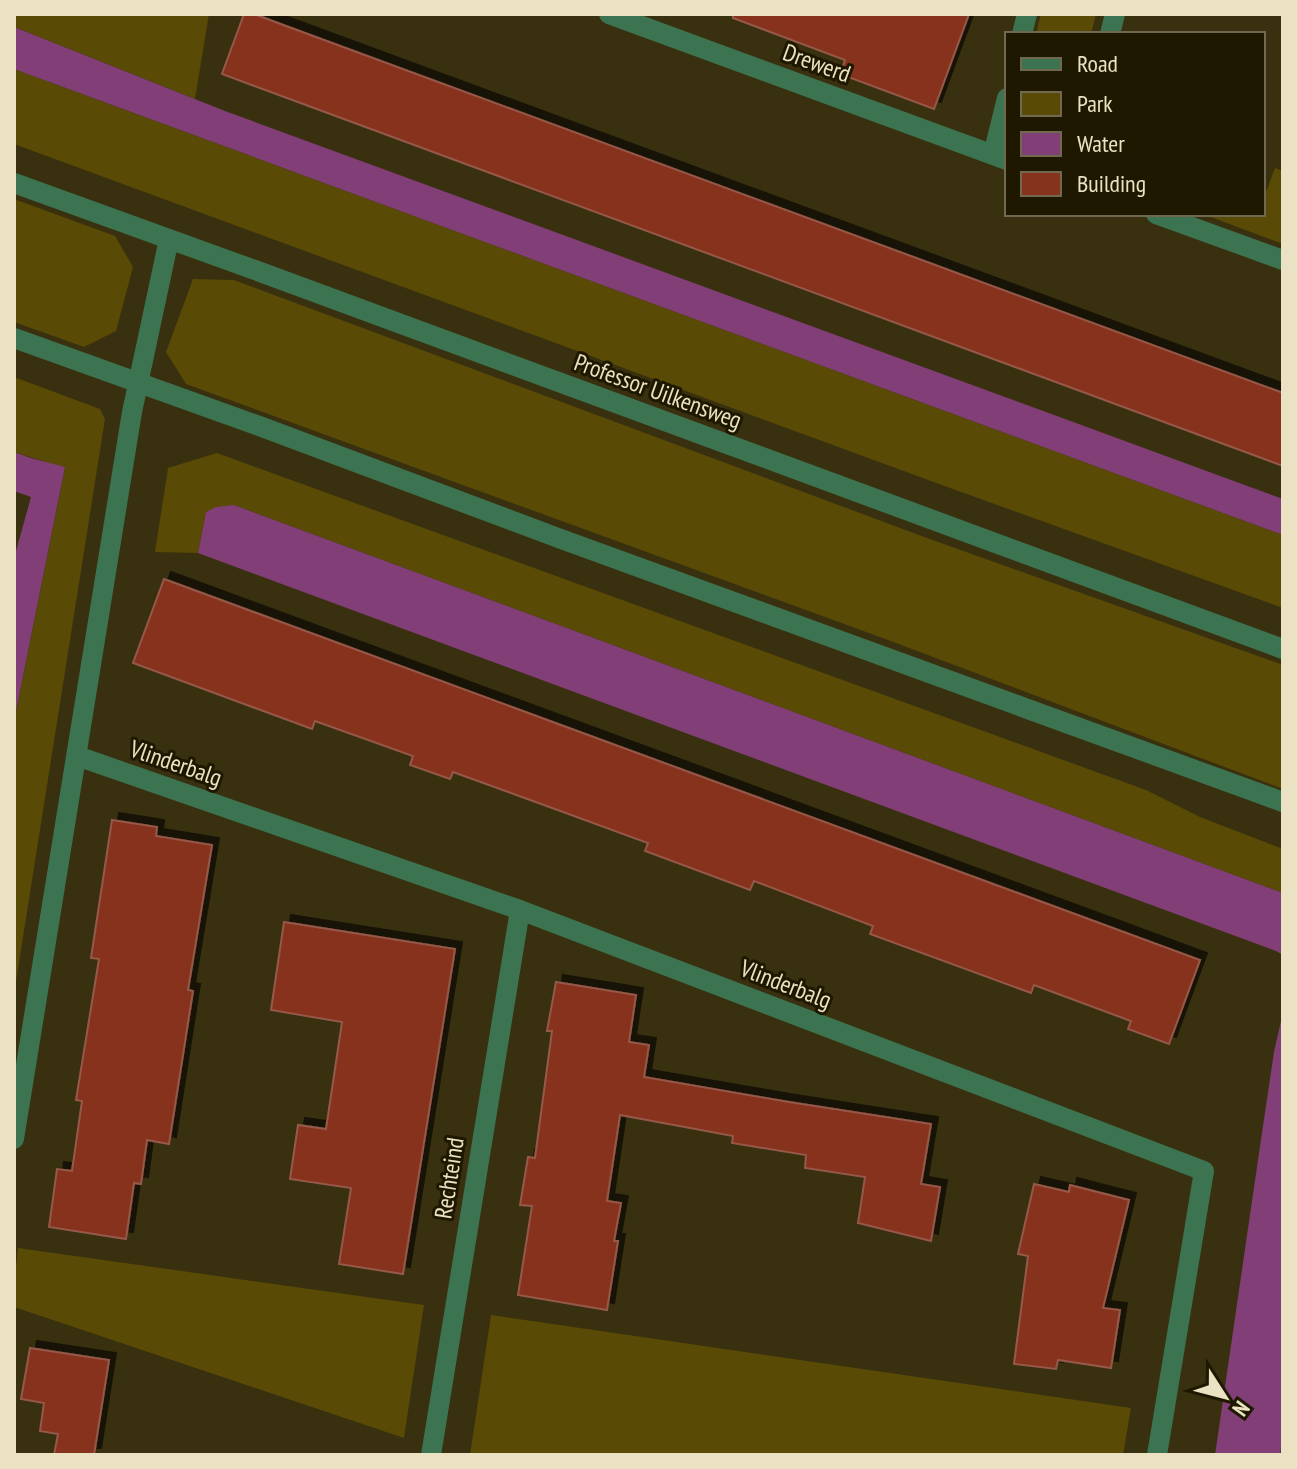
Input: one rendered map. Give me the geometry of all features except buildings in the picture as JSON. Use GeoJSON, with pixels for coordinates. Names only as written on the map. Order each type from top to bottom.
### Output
{"type":"FeatureCollection","features":[{"type":"Feature","properties":{"kind":"street","name":"Drewerd"},"geometry":{"type":"LineString","coordinates":[[609,14],[1000,158]]}},
{"type":"Feature","properties":{"kind":"street"},"geometry":{"type":"LineString","coordinates":[[1000,158],[1005,115]]}},
{"type":"Feature","properties":{"kind":"street","name":"Professor Uilkensweg"},"geometry":{"type":"LineString","coordinates":[[14,183],[1283,649]]}},
{"type":"Feature","properties":{"kind":"street"},"geometry":{"type":"LineString","coordinates":[[1162,216],[1283,260]]}},
{"type":"Feature","properties":{"kind":"street"},"geometry":{"type":"LineString","coordinates":[[14,1139],[138,384],[169,239]]}},
{"type":"Feature","properties":{"kind":"street"},"geometry":{"type":"LineString","coordinates":[[14,338],[1283,802]]}},
{"type":"Feature","properties":{"kind":"street","name":"Vlinderbalg"},"geometry":{"type":"LineString","coordinates":[[77,756],[520,910],[1204,1171],[1157,1455]]}},
{"type":"Feature","properties":{"kind":"street","name":"Rechteind"},"geometry":{"type":"LineString","coordinates":[[431,1455],[520,910]]}},
{"type":"Feature","properties":{"kind":"green space"},"geometry":{"type":"Polygon","coordinates":[[[14,14],[209,14],[195,99],[14,27],[14,14]]]}},
{"type":"Feature","properties":{"kind":"green space"},"geometry":{"type":"Polygon","coordinates":[[[1041,14],[1096,14],[1092,32],[1036,32],[1041,14]]]}},
{"type":"Feature","properties":{"kind":"green space"},"geometry":{"type":"Polygon","coordinates":[[[14,69],[1283,535],[1283,608],[14,144],[14,69]]]}},
{"type":"Feature","properties":{"kind":"green space"},"geometry":{"type":"Polygon","coordinates":[[[1275,168],[1283,171],[1283,244],[1208,216],[1265,216],[1265,195],[1275,168]]]}},
{"type":"Feature","properties":{"kind":"green space"},"geometry":{"type":"Polygon","coordinates":[[[14,199],[115,236],[133,267],[116,331],[84,347],[14,322],[14,199]]]}},
{"type":"Feature","properties":{"kind":"green space"},"geometry":{"type":"Polygon","coordinates":[[[193,279],[234,280],[927,538],[1283,665],[1283,789],[888,640],[186,384],[166,352],[193,279]]]}},
{"type":"Feature","properties":{"kind":"green space"},"geometry":{"type":"Polygon","coordinates":[[[14,377],[100,409],[105,419],[14,994],[14,721],[65,468],[14,452],[14,377]]]}},
{"type":"Feature","properties":{"kind":"green space"},"geometry":{"type":"Polygon","coordinates":[[[217,453],[1146,790],[1200,817],[1283,849],[1283,893],[234,505],[206,512],[198,553],[155,552],[168,468],[217,453]]]}},
{"type":"Feature","properties":{"kind":"green space"},"geometry":{"type":"Polygon","coordinates":[[[18,1248],[424,1305],[404,1438],[14,1307],[18,1248]]]}},
{"type":"Feature","properties":{"kind":"green space"},"geometry":{"type":"Polygon","coordinates":[[[491,1315],[1131,1408],[1123,1455],[470,1455],[491,1315]]]}},
{"type":"Feature","properties":{"kind":"water"},"geometry":{"type":"Polygon","coordinates":[[[14,27],[225,111],[1283,499],[1283,535],[14,69],[14,27]]]}},
{"type":"Feature","properties":{"kind":"water"},"geometry":{"type":"Polygon","coordinates":[[[14,452],[65,467],[14,721],[14,558],[31,497],[14,491],[14,452]]]}},
{"type":"Feature","properties":{"kind":"water"},"geometry":{"type":"Polygon","coordinates":[[[234,505],[1283,893],[1283,955],[198,553],[206,512],[216,507],[234,505]]]}},
{"type":"Feature","properties":{"kind":"water"},"geometry":{"type":"Polygon","coordinates":[[[1283,1012],[1283,1432],[1280,1455],[1215,1455],[1274,1052],[1283,1012]]]}}]}
